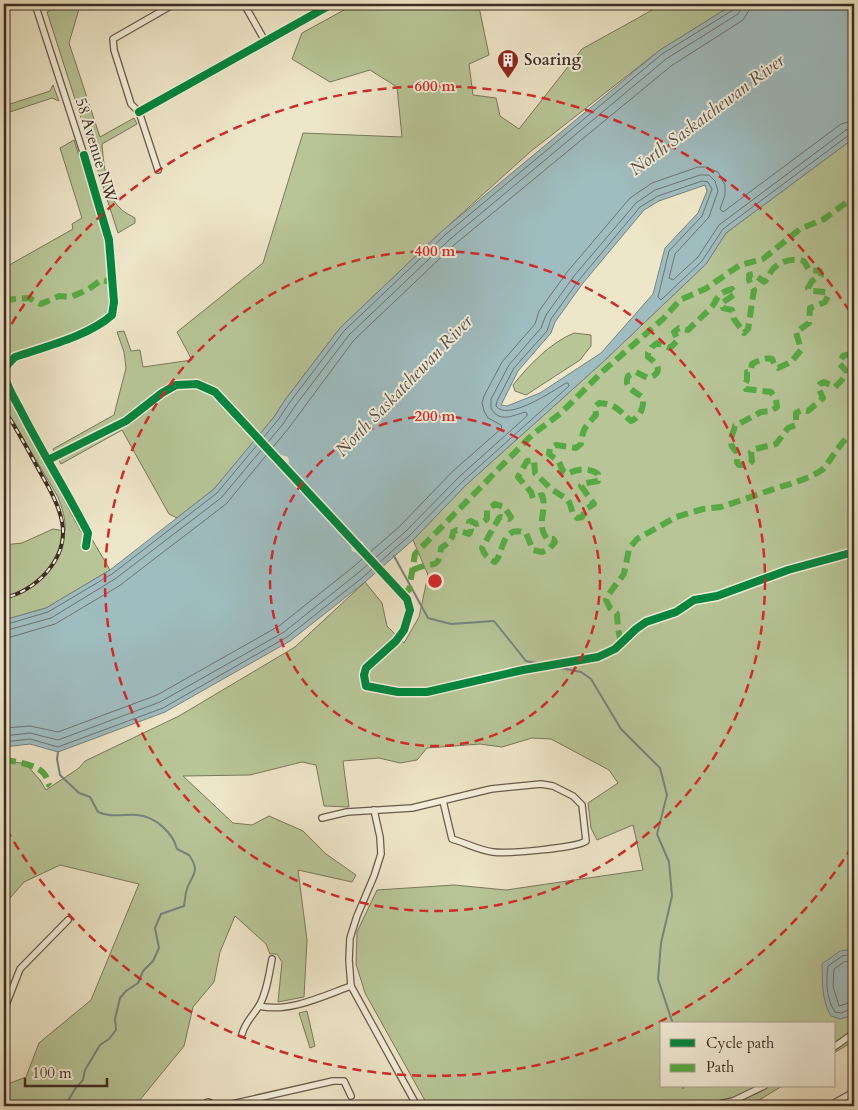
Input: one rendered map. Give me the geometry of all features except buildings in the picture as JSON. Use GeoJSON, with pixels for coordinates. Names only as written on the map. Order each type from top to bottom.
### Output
{"type":"FeatureCollection","features":[{"type":"Feature","properties":{"kind":"street","name":"58 Avenue NW"},"geometry":{"type":"LineString","coordinates":[[35,4],[84,155],[108,240],[114,309],[112,315],[101,324],[88,331],[15,357],[8,363],[5,370],[7,383],[11,391],[88,533],[86,546]]}},
{"type":"Feature","properties":{"kind":"street"},"geometry":{"type":"LineString","coordinates":[[158,170],[139,112],[131,104],[114,50],[113,39],[174,4]]}},
{"type":"Feature","properties":{"kind":"street"},"geometry":{"type":"LineString","coordinates":[[244,4],[265,41]]}},
{"type":"Feature","properties":{"kind":"street"},"geometry":{"type":"LineString","coordinates":[[139,112],[332,4]]}},
{"type":"Feature","properties":{"kind":"street"},"geometry":{"type":"LineString","coordinates":[[322,818],[347,812],[412,808],[490,789],[541,784],[553,786],[572,796],[582,805],[586,841],[577,845],[520,852],[496,852],[476,849],[469,844],[452,839],[443,801]]}},
{"type":"Feature","properties":{"kind":"street"},"geometry":{"type":"LineString","coordinates":[[374,810],[380,837],[381,854],[350,938],[350,986],[417,1106]]}},
{"type":"Feature","properties":{"kind":"street"},"geometry":{"type":"LineString","coordinates":[[4,1010],[20,969],[68,920]]}},
{"type":"Feature","properties":{"kind":"street"},"geometry":{"type":"LineString","coordinates":[[242,1034],[245,1023],[259,1006],[265,991],[272,959]]}},
{"type":"Feature","properties":{"kind":"street"},"geometry":{"type":"LineString","coordinates":[[259,1006],[269,1008],[290,1005],[315,999],[350,986]]}},
{"type":"Feature","properties":{"kind":"street"},"geometry":{"type":"LineString","coordinates":[[836,1046],[854,1033]]}},
{"type":"Feature","properties":{"kind":"street"},"geometry":{"type":"LineString","coordinates":[[223,1106],[333,1081],[344,1081],[351,1096]]}},
{"type":"Feature","properties":{"kind":"street"},"geometry":{"type":"LineString","coordinates":[[710,1106],[733,1101],[760,1088]]}},
{"type":"Feature","properties":{"kind":"street"},"geometry":{"type":"LineString","coordinates":[[829,1106],[854,1092]]}},
{"type":"Feature","properties":{"kind":"street"},"geometry":{"type":"LineString","coordinates":[[201,1106],[208,1102],[217,1106]]}},
{"type":"Feature","properties":{"kind":"green space"},"geometry":{"type":"Polygon","coordinates":[[[62,4],[88,4],[79,9],[69,43],[100,137],[134,118],[137,124],[102,144],[106,177],[111,195],[121,209],[135,218],[135,223],[118,233],[47,12],[62,4]]]}},
{"type":"Feature","properties":{"kind":"green space"},"geometry":{"type":"Polygon","coordinates":[[[355,4],[461,4],[459,8],[479,7],[489,55],[469,64],[473,95],[496,98],[500,116],[519,129],[582,49],[663,4],[734,4],[660,50],[530,152],[438,235],[340,328],[274,417],[214,489],[177,518],[169,514],[122,430],[61,464],[53,449],[114,415],[126,368],[124,352],[117,332],[124,331],[131,351],[140,350],[143,367],[192,360],[177,332],[263,263],[303,133],[402,137],[397,87],[370,70],[330,82],[292,59],[302,33],[355,4]]]}},
{"type":"Feature","properties":{"kind":"green space"},"geometry":{"type":"Polygon","coordinates":[[[53,85],[59,101],[52,98],[4,114],[4,106],[50,91],[53,85]]]}},
{"type":"Feature","properties":{"kind":"green space"},"geometry":{"type":"Polygon","coordinates":[[[854,138],[854,1041],[836,1052],[836,1022],[660,1022],[660,1088],[779,1088],[761,1099],[733,1106],[428,1106],[365,993],[356,964],[357,932],[377,890],[454,885],[506,890],[643,870],[633,825],[597,840],[591,828],[588,803],[618,783],[609,770],[551,739],[532,738],[502,747],[480,744],[427,748],[417,760],[400,763],[379,758],[343,761],[349,807],[324,806],[316,765],[302,762],[250,775],[183,776],[233,823],[252,825],[269,816],[303,831],[326,854],[356,875],[352,882],[298,870],[307,940],[304,997],[278,1002],[282,962],[277,954],[270,954],[266,944],[235,916],[220,952],[214,982],[193,1007],[184,1046],[135,1106],[8,1106],[8,1084],[26,1077],[39,1043],[91,1000],[139,884],[60,865],[24,882],[4,905],[4,762],[25,763],[46,790],[79,768],[85,761],[179,716],[295,647],[365,582],[382,603],[387,626],[404,643],[419,617],[428,575],[413,540],[466,485],[603,362],[706,264],[726,233],[854,138]]]}},
{"type":"Feature","properties":{"kind":"green space"},"geometry":{"type":"Polygon","coordinates":[[[74,140],[105,239],[110,295],[108,311],[88,327],[4,359],[4,268],[73,229],[72,224],[82,218],[60,148],[74,140]]]}},
{"type":"Feature","properties":{"kind":"green space"},"geometry":{"type":"Polygon","coordinates":[[[574,333],[591,335],[591,346],[580,360],[526,395],[515,391],[513,385],[533,362],[548,349],[574,333]]]}},
{"type":"Feature","properties":{"kind":"green space"},"geometry":{"type":"Polygon","coordinates":[[[4,386],[81,532],[90,536],[110,570],[46,608],[4,620],[4,545],[22,543],[53,529],[65,531],[65,527],[58,497],[4,406],[4,386]]]}},
{"type":"Feature","properties":{"kind":"green space"},"geometry":{"type":"Polygon","coordinates":[[[307,1011],[315,1046],[310,1048],[299,1013],[307,1011]]]}},
{"type":"Feature","properties":{"kind":"water","name":"North Saskatchewan River"},"geometry":{"type":"Polygon","coordinates":[[[734,4],[854,4],[854,138],[726,233],[706,264],[603,362],[466,485],[413,540],[365,582],[290,641],[165,712],[58,752],[30,744],[4,747],[4,620],[46,608],[110,570],[214,489],[274,417],[340,328],[442,231],[660,50],[734,4]],[[705,185],[659,201],[644,210],[583,283],[555,322],[551,333],[518,371],[501,405],[507,406],[540,393],[601,353],[653,294],[665,248],[698,213],[707,191],[705,185]]]}},
{"type":"Feature","properties":{"kind":"water"},"geometry":{"type":"Polygon","coordinates":[[[853,949],[854,1010],[850,1016],[840,1019],[831,1016],[828,1010],[823,991],[822,964],[840,951],[853,949]]]}},
{"type":"Feature","properties":{"kind":"pier"},"geometry":{"type":"Polygon","coordinates":[[[257,433],[278,456],[288,457],[288,465],[357,540],[363,542],[364,548],[383,569],[379,572],[361,552],[352,551],[352,543],[283,468],[277,466],[275,460],[254,437],[257,433]]]}},
{"type":"Feature","properties":{"kind":"waterway"},"geometry":{"type":"LineString","coordinates":[[394,556],[428,618],[451,624],[494,621],[526,661],[581,672],[591,679],[621,729],[660,768],[667,795],[657,834],[669,862],[672,896],[661,943],[658,979],[672,1022]]}},
{"type":"Feature","properties":{"kind":"waterway"},"geometry":{"type":"LineString","coordinates":[[58,752],[57,759],[60,775],[79,793],[90,797],[98,812],[113,815],[144,816],[157,822],[172,837],[177,849],[189,855],[195,869],[186,891],[184,906],[161,914],[155,928],[159,948],[153,961],[143,971],[138,983],[126,991],[120,998],[115,1019],[116,1030],[109,1039],[100,1045],[85,1070],[83,1080],[65,1106]]}},
{"type":"Feature","properties":{"kind":"railway"},"geometry":{"type":"LineString","coordinates":[[4,410],[54,498],[62,522],[63,535],[61,547],[46,573],[27,589],[4,598]]}},
{"type":"Feature","properties":{"kind":"marked path"},"geometry":{"type":"LineString","coordinates":[[402,593],[409,590],[415,554],[532,435],[561,413],[603,371],[663,319],[680,300],[705,289],[740,265],[763,259],[800,229],[824,219],[854,197]]}},
{"type":"Feature","properties":{"kind":"marked path"},"geometry":{"type":"LineString","coordinates":[[413,570],[436,563],[441,548],[448,543],[453,532],[457,530],[469,534],[471,530],[469,522],[471,521],[476,524],[483,522],[487,519],[487,510],[495,504],[504,507],[511,517],[509,519],[499,518],[483,546],[482,548],[488,558],[495,562],[504,541],[512,532],[518,531],[526,533],[533,550],[542,552],[549,549],[555,542],[553,539],[547,539],[542,527],[544,507],[542,495],[533,498],[531,492],[518,477],[527,461],[534,460],[535,473],[551,489],[567,499],[573,514],[577,518],[582,517],[586,509],[594,504],[581,486],[598,481],[598,474],[591,470],[575,471],[567,474],[563,471],[559,462],[549,454],[550,448],[556,445],[576,448],[581,444],[584,431],[596,415],[595,407],[599,403],[614,406],[631,421],[637,417],[642,409],[643,398],[629,387],[627,384],[628,376],[636,372],[648,378],[656,374],[657,366],[648,357],[652,347],[657,343],[670,348],[678,340],[674,332],[679,328],[688,330],[709,310],[719,295],[726,291],[732,289],[735,294],[722,303],[723,308],[732,310],[734,319],[744,333],[748,329],[754,290],[749,280],[749,275],[754,274],[764,282],[776,266],[792,260],[804,261],[809,270],[820,271],[821,275],[812,281],[808,288],[812,291],[826,292],[828,296],[825,302],[810,308],[809,323],[796,332],[801,350],[791,362],[778,368],[772,359],[764,359],[752,364],[751,371],[747,372],[747,380],[744,386],[746,389],[771,392],[776,399],[777,407],[771,411],[761,412],[735,426],[731,443],[737,452],[737,462],[739,465],[748,465],[752,461],[751,452],[755,449],[776,444],[788,428],[796,425],[796,413],[802,410],[808,411],[823,398],[818,387],[820,384],[824,382],[835,387],[842,380],[847,372],[839,363],[843,356],[854,353]]}},
{"type":"Feature","properties":{"kind":"marked path"},"geometry":{"type":"LineString","coordinates":[[4,300],[29,298],[41,304],[59,296],[71,297],[89,289],[101,280],[112,282]]}},
{"type":"Feature","properties":{"kind":"marked path"},"geometry":{"type":"LineString","coordinates":[[621,642],[617,614],[610,608],[606,600],[624,574],[629,549],[637,539],[676,517],[703,509],[721,507],[812,476],[825,467],[854,431]]}},
{"type":"Feature","properties":{"kind":"marked path"},"geometry":{"type":"LineString","coordinates":[[4,760],[38,769],[45,775],[50,786]]}},
{"type":"Feature","properties":{"kind":"cycle path"},"geometry":{"type":"LineString","coordinates":[[139,112],[332,4]]}},
{"type":"Feature","properties":{"kind":"cycle path"},"geometry":{"type":"LineString","coordinates":[[84,155],[109,240],[114,302],[112,315],[79,335],[15,357],[7,365],[5,373],[6,381],[12,394],[88,533],[86,546]]}},
{"type":"Feature","properties":{"kind":"cycle path"},"geometry":{"type":"LineString","coordinates":[[48,460],[126,421],[162,393],[176,385],[197,384],[215,392],[407,599],[410,610],[404,630],[396,641],[366,668],[364,675],[366,686],[398,692],[427,692],[523,670],[598,657],[615,649],[646,622],[676,612],[694,600],[717,596],[788,570],[854,552]]}},
{"type":"Feature","properties":{"kind":"place","name":"Soaring"},"geometry":{"type":"Point","coordinates":[508,79]}}]}
